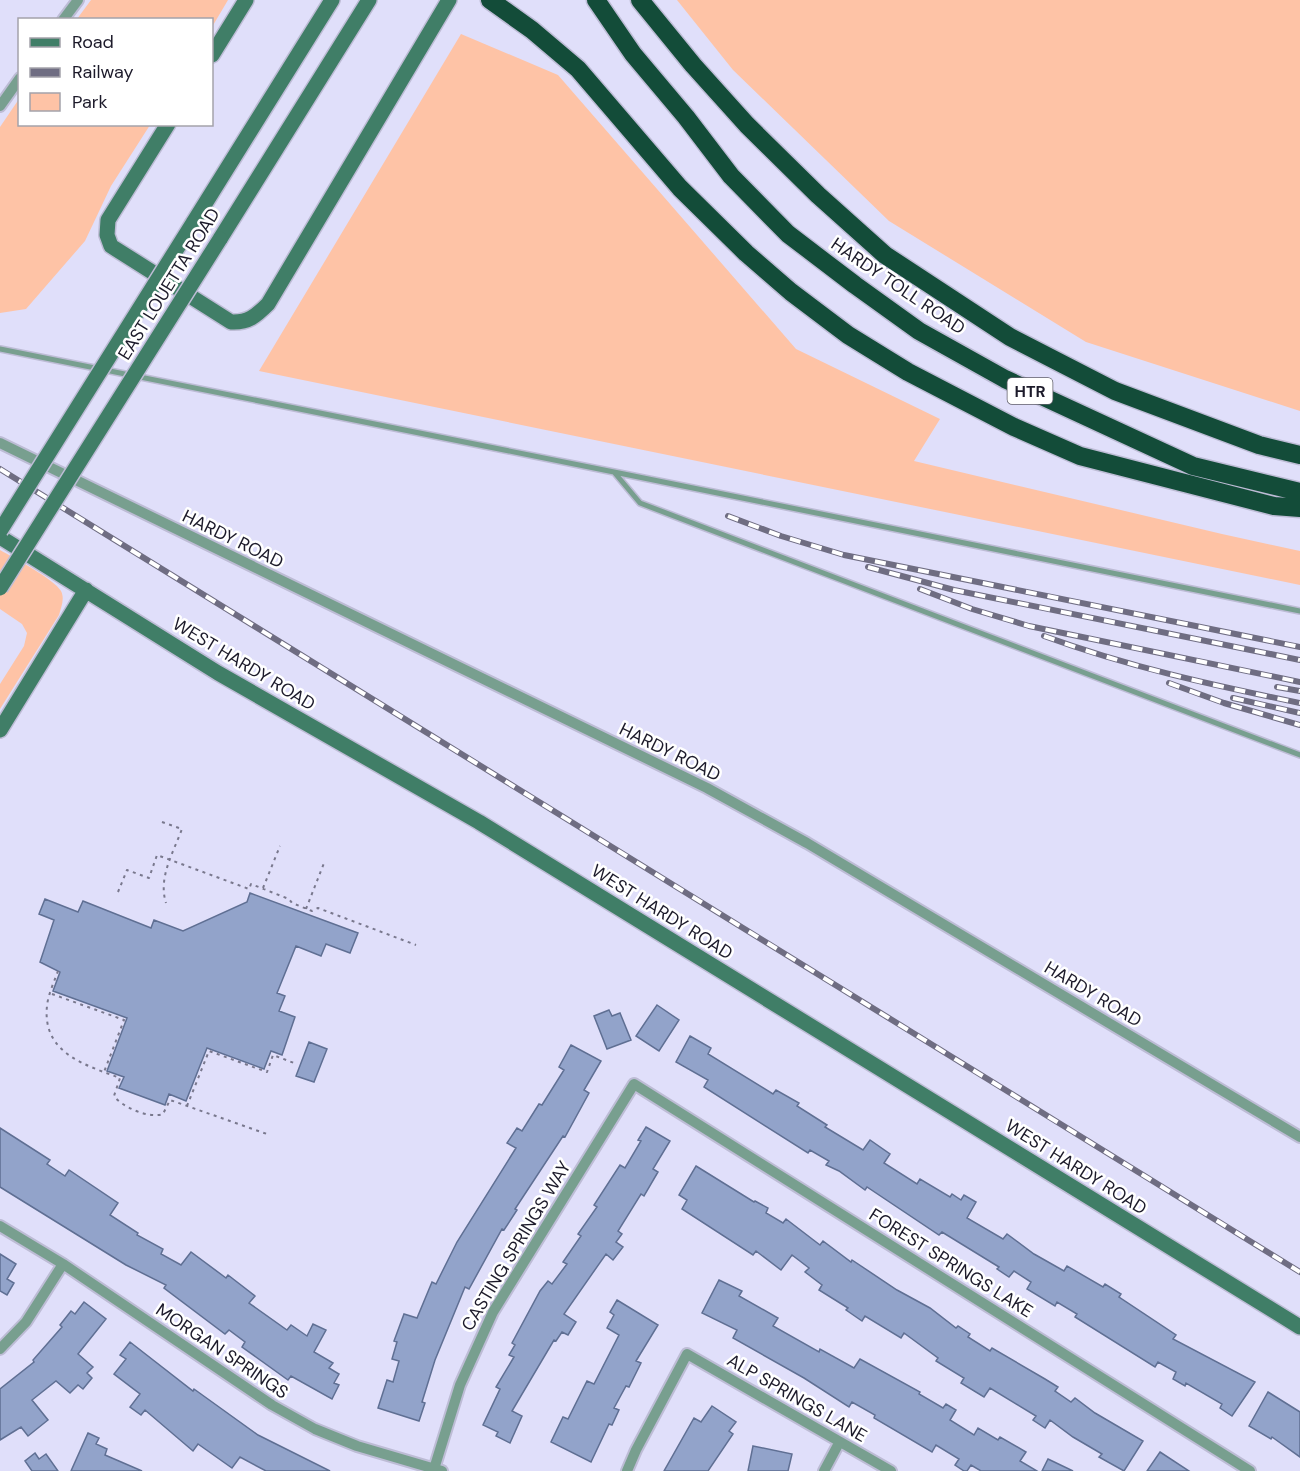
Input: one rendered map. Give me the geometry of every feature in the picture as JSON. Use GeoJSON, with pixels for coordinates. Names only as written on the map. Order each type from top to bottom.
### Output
{"type":"FeatureCollection","features":[{"type":"Feature","properties":{"kind":"highway"},"geometry":{"type":"LineString","coordinates":[[490,0],[532,30],[578,69],[680,188],[746,253],[791,292],[858,341],[908,372],[1014,427],[1080,456],[1274,506],[1300,508]]}},
{"type":"Feature","properties":{"kind":"highway","name":"HARDY TOLL ROAD"},"geometry":{"type":"LineString","coordinates":[[596,0],[633,54],[686,117],[731,176],[788,234],[920,331],[1005,379],[1194,466],[1300,492]]}},
{"type":"Feature","properties":{"kind":"highway","name":"HARDY TOLL ROAD"},"geometry":{"type":"LineString","coordinates":[[640,0],[739,117],[818,195],[885,255],[1010,337],[1115,391],[1259,445],[1300,455]]}},
{"type":"Feature","properties":{"kind":"main road"},"geometry":{"type":"LineString","coordinates":[[213,53],[246,0]]}},
{"type":"Feature","properties":{"kind":"main road","name":"EAST LOUETTA ROAD"},"geometry":{"type":"LineString","coordinates":[[0,588],[369,0]]}},
{"type":"Feature","properties":{"kind":"main road"},"geometry":{"type":"LineString","coordinates":[[351,28],[376,0]]}},
{"type":"Feature","properties":{"kind":"main road"},"geometry":{"type":"LineString","coordinates":[[167,126],[108,220],[107,235],[111,246],[231,322],[244,322],[256,317],[268,304],[448,0]]}},
{"type":"Feature","properties":{"kind":"main road","name":"EAST LOUETTA ROAD"},"geometry":{"type":"LineString","coordinates":[[0,531],[328,4]]}},
{"type":"Feature","properties":{"kind":"main road","name":"WEST HARDY ROAD"},"geometry":{"type":"LineString","coordinates":[[0,537],[218,673],[489,828],[1300,1328]]}},
{"type":"Feature","properties":{"kind":"main road"},"geometry":{"type":"LineString","coordinates":[[0,730],[86,590]]}},
{"type":"Feature","properties":{"kind":"street"},"geometry":{"type":"LineString","coordinates":[[64,18],[78,0]]}},
{"type":"Feature","properties":{"kind":"street"},"geometry":{"type":"LineString","coordinates":[[0,106],[18,81]]}},
{"type":"Feature","properties":{"kind":"street","name":"HARDY ROAD"},"geometry":{"type":"LineString","coordinates":[[0,443],[707,788],[807,843],[1300,1137]]}},
{"type":"Feature","properties":{"kind":"street","name":"CASTING SPRINGS WAY"},"geometry":{"type":"LineString","coordinates":[[438,1470],[460,1385],[494,1312],[634,1084]]}},
{"type":"Feature","properties":{"kind":"street","name":"FOREST SPRINGS LAKE"},"geometry":{"type":"LineString","coordinates":[[634,1084],[1250,1471]]}},
{"type":"Feature","properties":{"kind":"street","name":"MORGAN SPRINGS"},"geometry":{"type":"LineString","coordinates":[[0,1226],[63,1264],[272,1405],[304,1424],[357,1446],[438,1470]]}},
{"type":"Feature","properties":{"kind":"street"},"geometry":{"type":"LineString","coordinates":[[0,1349],[26,1322],[63,1264]]}},
{"type":"Feature","properties":{"kind":"street","name":"ALP SPRINGS LANE"},"geometry":{"type":"LineString","coordinates":[[627,1471],[687,1354],[891,1471]]}},
{"type":"Feature","properties":{"kind":"street"},"geometry":{"type":"LineString","coordinates":[[824,1471],[839,1443]]}},
{"type":"Feature","properties":{"kind":"street"},"geometry":{"type":"LineString","coordinates":[[867,1471],[872,1461]]}},
{"type":"Feature","properties":{"kind":"lane"},"geometry":{"type":"LineString","coordinates":[[0,349],[1300,611]]}},
{"type":"Feature","properties":{"kind":"lane"},"geometry":{"type":"LineString","coordinates":[[614,472],[640,503],[1300,755]]}},
{"type":"Feature","properties":{"kind":"path"},"geometry":{"type":"LineString","coordinates":[[162,822],[182,829],[162,886],[166,903]]}},
{"type":"Feature","properties":{"kind":"path"},"geometry":{"type":"LineString","coordinates":[[263,888],[280,846]]}},
{"type":"Feature","properties":{"kind":"path"},"geometry":{"type":"LineString","coordinates":[[118,892],[127,870],[149,878],[157,855],[249,889],[251,884],[263,888],[306,909],[312,911],[318,908],[416,945]]}},
{"type":"Feature","properties":{"kind":"path"},"geometry":{"type":"LineString","coordinates":[[306,909],[324,863]]}},
{"type":"Feature","properties":{"kind":"path"},"geometry":{"type":"LineString","coordinates":[[58,971],[46,1007],[47,1020],[55,1042],[69,1057],[120,1078],[114,1096],[121,1103],[154,1116],[163,1114],[170,1100],[267,1134]]}},
{"type":"Feature","properties":{"kind":"path"},"geometry":{"type":"LineString","coordinates":[[51,993],[123,1020],[104,1072]]}},
{"type":"Feature","properties":{"kind":"path"},"geometry":{"type":"LineString","coordinates":[[187,1106],[209,1051],[267,1072],[273,1055],[294,1063]]}},
{"type":"Feature","properties":{"kind":"green space"},"geometry":{"type":"Polygon","coordinates":[[[91,0],[228,0],[213,25],[213,18],[78,18],[91,0]]]}},
{"type":"Feature","properties":{"kind":"green space"},"geometry":{"type":"Polygon","coordinates":[[[677,0],[1300,0],[1300,411],[1086,342],[889,221],[733,70],[677,0]]]}},
{"type":"Feature","properties":{"kind":"green space"},"geometry":{"type":"Polygon","coordinates":[[[461,34],[558,75],[796,349],[940,419],[914,461],[1300,551],[1300,585],[259,371],[461,34]]]}},
{"type":"Feature","properties":{"kind":"green space"},"geometry":{"type":"Polygon","coordinates":[[[18,100],[18,126],[149,126],[111,186],[85,241],[26,309],[0,313],[0,127],[18,100]]]}},
{"type":"Feature","properties":{"kind":"green space"},"geometry":{"type":"Polygon","coordinates":[[[0,550],[57,586],[63,597],[59,615],[0,709],[0,684],[24,646],[27,633],[22,624],[0,609],[0,550]]]}},
{"type":"Feature","properties":{"kind":"building"},"geometry":{"type":"Polygon","coordinates":[[[250,893],[358,933],[350,953],[326,944],[321,956],[296,946],[277,993],[285,996],[279,1011],[295,1017],[282,1055],[271,1051],[264,1069],[207,1048],[186,1101],[169,1094],[165,1105],[119,1088],[124,1077],[107,1071],[127,1018],[53,991],[60,972],[40,962],[54,920],[39,914],[45,899],[78,912],[83,901],[151,928],[154,920],[183,931],[247,902],[250,893]]]}},
{"type":"Feature","properties":{"kind":"building"},"geometry":{"type":"Polygon","coordinates":[[[657,1005],[679,1020],[659,1051],[636,1036],[657,1005]]]}},
{"type":"Feature","properties":{"kind":"building"},"geometry":{"type":"Polygon","coordinates":[[[609,1010],[612,1016],[620,1013],[631,1040],[607,1049],[594,1016],[609,1010]]]}},
{"type":"Feature","properties":{"kind":"building"},"geometry":{"type":"Polygon","coordinates":[[[690,1036],[711,1048],[708,1054],[773,1094],[776,1090],[799,1103],[797,1106],[827,1125],[825,1127],[863,1150],[870,1140],[890,1154],[884,1163],[917,1184],[920,1179],[950,1197],[952,1194],[961,1200],[964,1195],[976,1202],[967,1218],[1003,1239],[1007,1234],[1034,1254],[1064,1271],[1067,1266],[1103,1287],[1105,1284],[1121,1294],[1119,1297],[1176,1335],[1173,1339],[1255,1382],[1232,1416],[1220,1408],[1222,1404],[1186,1383],[1185,1386],[1173,1379],[1176,1372],[1158,1362],[1155,1367],[1075,1317],[1077,1314],[1057,1302],[1055,1306],[1027,1289],[1031,1282],[1014,1271],[1009,1277],[997,1269],[999,1267],[942,1232],[939,1235],[867,1187],[865,1190],[839,1171],[826,1165],[829,1161],[810,1150],[808,1153],[704,1087],[708,1080],[676,1062],[690,1036]]]}},
{"type":"Feature","properties":{"kind":"building"},"geometry":{"type":"Polygon","coordinates":[[[309,1042],[327,1049],[314,1082],[296,1076],[309,1042]]]}},
{"type":"Feature","properties":{"kind":"building"},"geometry":{"type":"Polygon","coordinates":[[[571,1045],[601,1061],[584,1090],[589,1093],[565,1137],[563,1136],[515,1209],[517,1210],[504,1230],[502,1229],[469,1289],[465,1287],[435,1360],[422,1402],[425,1403],[419,1421],[378,1408],[387,1380],[393,1382],[399,1361],[392,1359],[397,1342],[394,1341],[404,1314],[417,1318],[432,1282],[436,1284],[457,1242],[516,1148],[507,1143],[517,1128],[522,1131],[539,1104],[542,1105],[564,1070],[559,1067],[571,1045]]]}},
{"type":"Feature","properties":{"kind":"building"},"geometry":{"type":"Polygon","coordinates":[[[646,1127],[670,1141],[653,1169],[658,1172],[644,1196],[641,1194],[618,1231],[622,1234],[616,1242],[623,1247],[613,1260],[606,1254],[564,1314],[576,1322],[568,1335],[562,1332],[556,1341],[554,1340],[512,1411],[522,1416],[510,1443],[496,1436],[498,1432],[483,1425],[500,1389],[496,1387],[514,1357],[509,1355],[515,1345],[512,1343],[540,1291],[548,1281],[552,1284],[567,1264],[563,1262],[581,1236],[578,1234],[597,1207],[594,1205],[620,1165],[625,1168],[641,1141],[638,1140],[646,1127]]]}},
{"type":"Feature","properties":{"kind":"building"},"geometry":{"type":"Polygon","coordinates":[[[0,1128],[50,1160],[47,1164],[65,1176],[69,1170],[118,1203],[110,1215],[138,1233],[137,1235],[163,1249],[161,1254],[181,1265],[191,1252],[226,1278],[228,1275],[255,1296],[249,1303],[287,1330],[291,1325],[307,1336],[313,1324],[326,1330],[314,1352],[333,1363],[329,1368],[339,1374],[334,1383],[339,1385],[332,1399],[291,1376],[288,1380],[242,1347],[245,1342],[229,1330],[225,1334],[164,1288],[166,1285],[126,1265],[0,1187],[0,1128]]]}},
{"type":"Feature","properties":{"kind":"building"},"geometry":{"type":"Polygon","coordinates":[[[696,1166],[754,1202],[768,1208],[766,1213],[783,1223],[786,1219],[820,1245],[823,1241],[851,1262],[852,1260],[897,1290],[930,1308],[956,1328],[958,1326],[970,1334],[968,1337],[990,1351],[992,1348],[1058,1387],[1055,1391],[1071,1402],[1075,1398],[1095,1413],[1143,1441],[1124,1471],[1099,1457],[1102,1454],[1050,1420],[1045,1428],[1033,1420],[1036,1416],[990,1388],[984,1397],[961,1383],[964,1378],[936,1361],[938,1358],[904,1333],[901,1338],[865,1316],[862,1321],[846,1310],[848,1308],[819,1290],[822,1285],[805,1272],[809,1268],[792,1255],[781,1270],[756,1251],[753,1255],[682,1209],[687,1200],[679,1195],[696,1166]]]}},
{"type":"Feature","properties":{"kind":"building"},"geometry":{"type":"Polygon","coordinates":[[[0,1254],[16,1264],[7,1279],[14,1283],[7,1295],[0,1291],[0,1254]]]}},
{"type":"Feature","properties":{"kind":"building"},"geometry":{"type":"Polygon","coordinates":[[[719,1280],[742,1291],[739,1296],[778,1318],[773,1326],[819,1352],[820,1349],[854,1368],[860,1359],[920,1392],[919,1394],[943,1408],[946,1404],[956,1410],[950,1420],[974,1435],[978,1428],[1026,1452],[1020,1461],[1037,1471],[981,1471],[971,1465],[967,1471],[964,1471],[955,1465],[959,1459],[936,1445],[932,1452],[874,1418],[875,1415],[852,1402],[849,1407],[804,1378],[733,1338],[737,1330],[702,1313],[719,1280]]]}},
{"type":"Feature","properties":{"kind":"building"},"geometry":{"type":"Polygon","coordinates":[[[617,1300],[658,1325],[636,1361],[641,1363],[629,1387],[626,1386],[614,1408],[619,1410],[612,1425],[609,1424],[591,1462],[551,1442],[563,1417],[568,1419],[587,1381],[594,1384],[619,1335],[607,1328],[614,1315],[610,1312],[617,1300]]]}},
{"type":"Feature","properties":{"kind":"building"},"geometry":{"type":"Polygon","coordinates":[[[84,1302],[106,1319],[78,1354],[93,1367],[87,1373],[92,1378],[83,1389],[78,1385],[70,1393],[56,1381],[32,1400],[48,1420],[28,1436],[21,1427],[0,1440],[0,1389],[34,1362],[33,1360],[62,1327],[60,1325],[71,1311],[75,1314],[84,1302]]]}},
{"type":"Feature","properties":{"kind":"building"},"geometry":{"type":"Polygon","coordinates":[[[130,1342],[193,1391],[194,1389],[258,1435],[330,1471],[266,1471],[240,1457],[232,1468],[198,1444],[193,1451],[145,1410],[141,1415],[130,1407],[140,1394],[114,1374],[126,1359],[120,1355],[130,1342]]]}},
{"type":"Feature","properties":{"kind":"building"},"geometry":{"type":"Polygon","coordinates":[[[1268,1392],[1300,1412],[1300,1457],[1272,1437],[1271,1439],[1249,1426],[1268,1392]]]}},
{"type":"Feature","properties":{"kind":"building"},"geometry":{"type":"Polygon","coordinates":[[[712,1406],[736,1422],[729,1431],[733,1434],[708,1471],[664,1471],[694,1418],[701,1422],[712,1406]]]}},
{"type":"Feature","properties":{"kind":"building"},"geometry":{"type":"Polygon","coordinates":[[[88,1433],[99,1438],[96,1444],[107,1449],[105,1455],[142,1471],[71,1471],[88,1433]]]}},
{"type":"Feature","properties":{"kind":"building"},"geometry":{"type":"Polygon","coordinates":[[[753,1446],[792,1454],[788,1471],[748,1471],[753,1446]]]}},
{"type":"Feature","properties":{"kind":"building"},"geometry":{"type":"Polygon","coordinates":[[[1160,1452],[1189,1471],[1147,1471],[1160,1452]]]}},
{"type":"Feature","properties":{"kind":"building"},"geometry":{"type":"Polygon","coordinates":[[[35,1453],[39,1459],[46,1454],[58,1471],[32,1471],[25,1461],[35,1453]]]}},
{"type":"Feature","properties":{"kind":"building"},"geometry":{"type":"Polygon","coordinates":[[[1048,1459],[1073,1471],[1042,1471],[1048,1459]]]}},
{"type":"Feature","properties":{"kind":"railway"},"geometry":{"type":"LineString","coordinates":[[0,469],[1300,1272]]}},
{"type":"Feature","properties":{"kind":"railway"},"geometry":{"type":"LineString","coordinates":[[728,516],[781,536],[844,555],[1300,647]]}},
{"type":"Feature","properties":{"kind":"railway"},"geometry":{"type":"LineString","coordinates":[[868,567],[954,590],[1300,660]]}},
{"type":"Feature","properties":{"kind":"railway"},"geometry":{"type":"LineString","coordinates":[[920,589],[972,609],[1029,626],[1300,682]]}},
{"type":"Feature","properties":{"kind":"railway"},"geometry":{"type":"LineString","coordinates":[[1044,636],[1139,666],[1300,703]]}},
{"type":"Feature","properties":{"kind":"railway"},"geometry":{"type":"LineString","coordinates":[[1169,683],[1224,703],[1300,725]]}},
{"type":"Feature","properties":{"kind":"railway"},"geometry":{"type":"LineString","coordinates":[[1277,687],[1300,691]]}},
{"type":"Feature","properties":{"kind":"railway"},"geometry":{"type":"LineString","coordinates":[[1233,698],[1300,713]]}}]}
